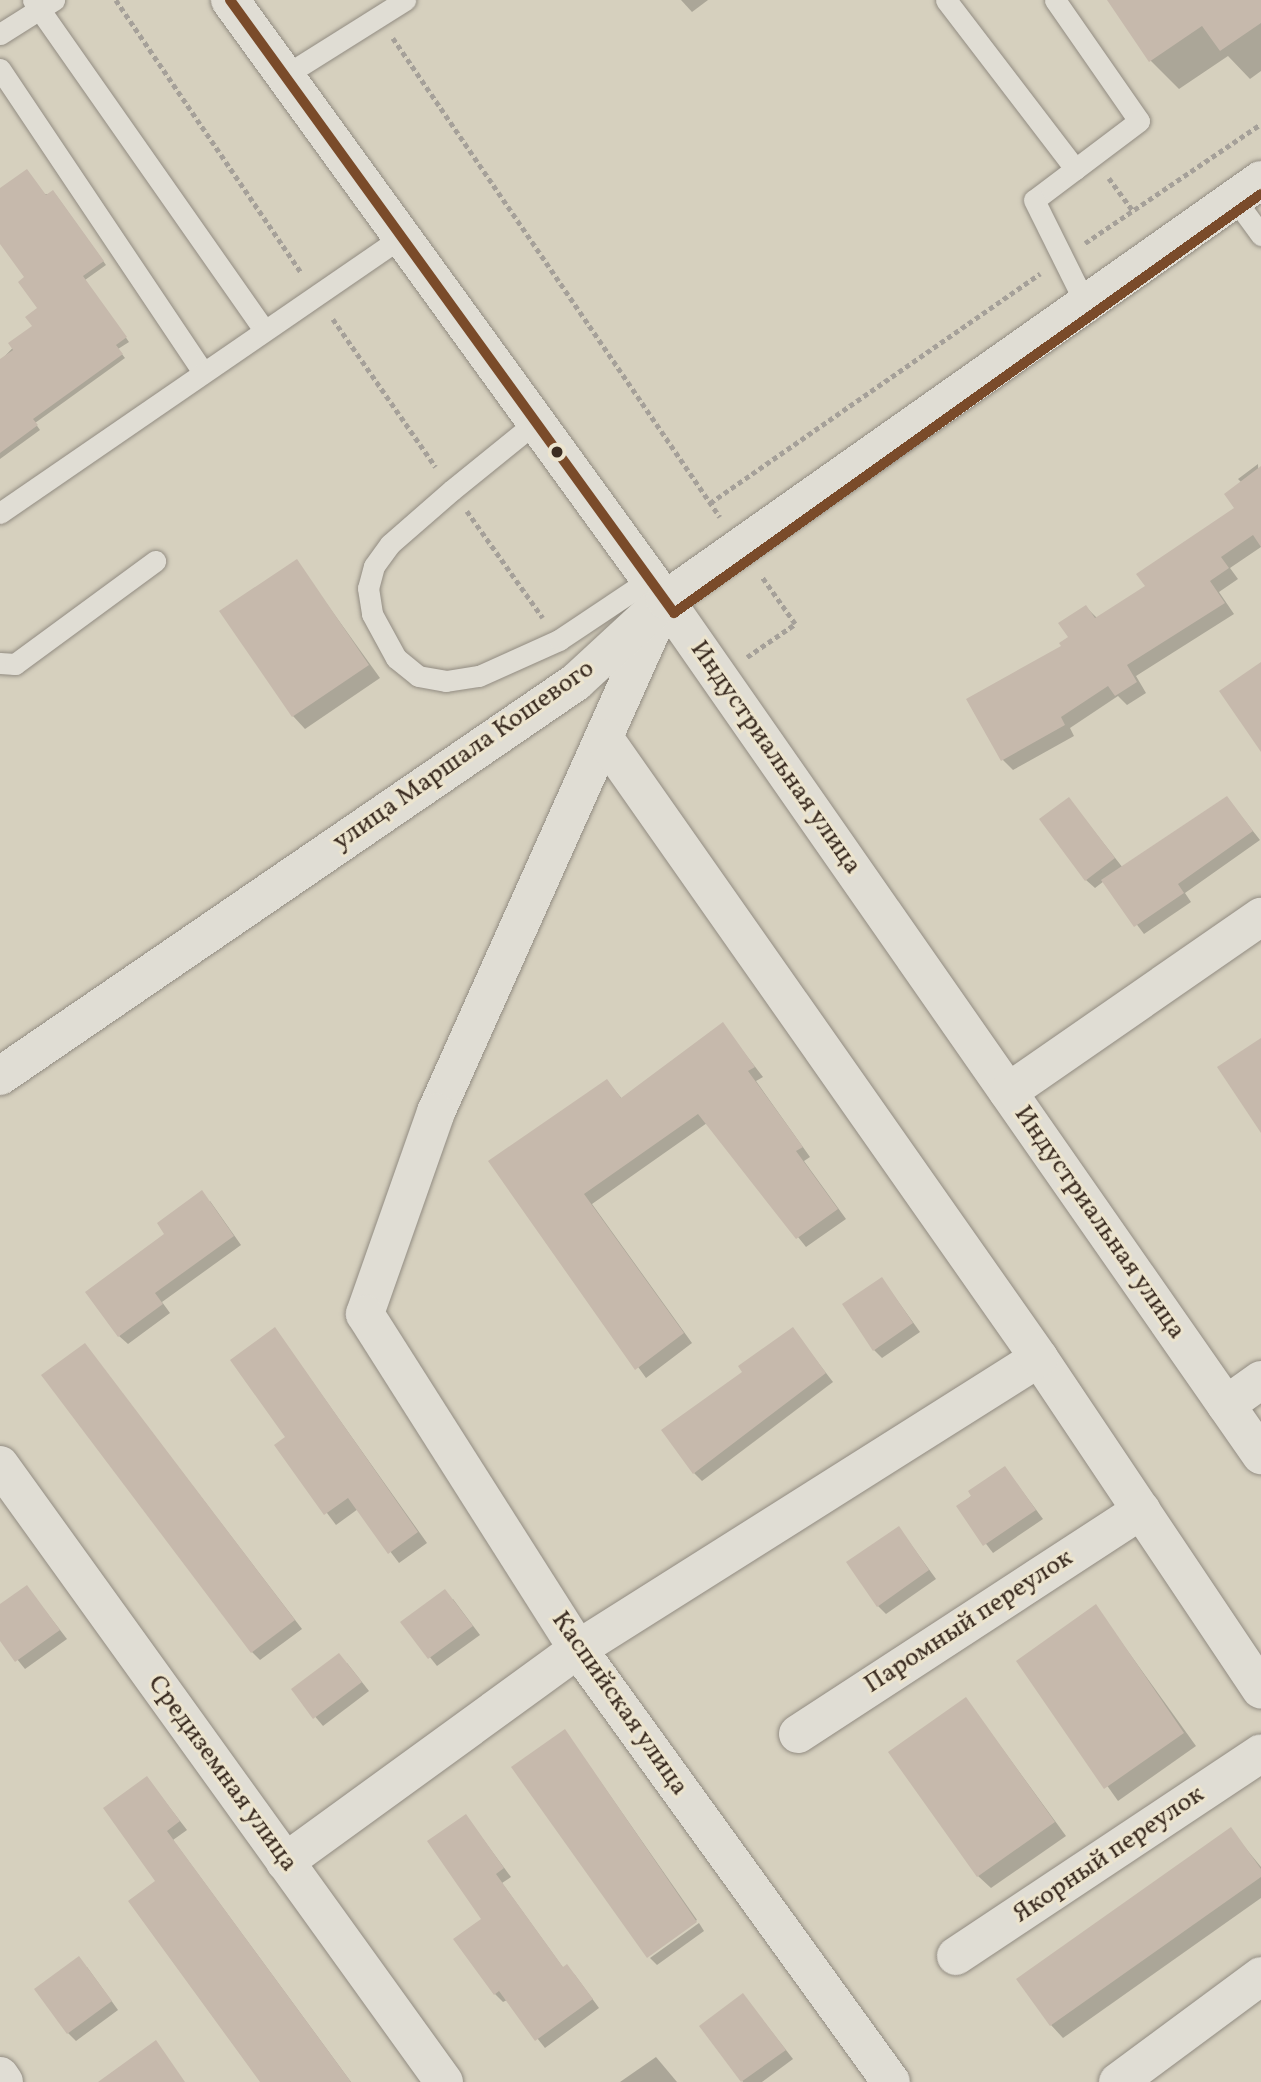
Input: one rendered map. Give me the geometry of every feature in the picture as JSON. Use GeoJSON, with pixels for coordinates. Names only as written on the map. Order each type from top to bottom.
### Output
{"type":"FeatureCollection","features":[{"type":"Feature","properties":{"kind":"street","name":"Индустриальная улица"},"geometry":{"type":"LineString","coordinates":[[230,0],[719,677],[1261,1455]]}},
{"type":"Feature","properties":{"kind":"street","name":"улица Маршала Кошевого"},"geometry":{"type":"LineString","coordinates":[[0,1076],[576,682],[663,598],[746,553],[1089,310],[1252,203]]}},
{"type":"Feature","properties":{"kind":"street"},"geometry":{"type":"LineString","coordinates":[[663,598],[604,738],[1039,1358],[1261,1689]]}},
{"type":"Feature","properties":{"kind":"street","name":"Каспийская улица"},"geometry":{"type":"LineString","coordinates":[[604,738],[436,1112],[365,1314],[578,1649],[891,2082]]}},
{"type":"Feature","properties":{"kind":"street"},"geometry":{"type":"LineString","coordinates":[[1008,1092],[1261,917]]}},
{"type":"Feature","properties":{"kind":"street"},"geometry":{"type":"LineString","coordinates":[[285,1862],[578,1649],[1039,1358]]}},
{"type":"Feature","properties":{"kind":"street"},"geometry":{"type":"LineString","coordinates":[[1226,1405],[1261,1380]]}},
{"type":"Feature","properties":{"kind":"street","name":"Средиземная улица"},"geometry":{"type":"LineString","coordinates":[[0,1465],[443,2082]]}},
{"type":"Feature","properties":{"kind":"street","name":"Паромный переулок"},"geometry":{"type":"LineString","coordinates":[[798,1734],[1141,1510]]}},
{"type":"Feature","properties":{"kind":"street","name":"Якорный переулок"},"geometry":{"type":"LineString","coordinates":[[956,1956],[1261,1754]]}},
{"type":"Feature","properties":{"kind":"street"},"geometry":{"type":"LineString","coordinates":[[1118,2082],[1261,1976]]}},
{"type":"Feature","properties":{"kind":"street"},"geometry":{"type":"LineString","coordinates":[[0,2076],[4,2082]]}},
{"type":"Feature","properties":{"kind":"lane"},"geometry":{"type":"LineString","coordinates":[[285,76],[405,0]]}},
{"type":"Feature","properties":{"kind":"lane"},"geometry":{"type":"LineString","coordinates":[[946,0],[1075,169]]}},
{"type":"Feature","properties":{"kind":"lane"},"geometry":{"type":"LineString","coordinates":[[1055,0],[1139,121],[1034,200],[1089,310]]}},
{"type":"Feature","properties":{"kind":"lane"},"geometry":{"type":"LineString","coordinates":[[0,34],[42,3],[264,330]]}},
{"type":"Feature","properties":{"kind":"lane"},"geometry":{"type":"LineString","coordinates":[[0,69],[202,371]]}},
{"type":"Feature","properties":{"kind":"lane"},"geometry":{"type":"LineString","coordinates":[[0,513],[202,371],[401,237]]}},
{"type":"Feature","properties":{"kind":"lane"},"geometry":{"type":"LineString","coordinates":[[536,422],[390,544],[374,566],[368,588],[372,614],[396,658],[418,676],[446,681],[479,676],[663,598]]}},
{"type":"Feature","properties":{"kind":"lane"},"geometry":{"type":"LineString","coordinates":[[0,663],[15,664],[155,561]]}},
{"type":"Feature","properties":{"kind":"path"},"geometry":{"type":"LineString","coordinates":[[116,0],[316,295],[559,640]]}},
{"type":"Feature","properties":{"kind":"path"},"geometry":{"type":"LineString","coordinates":[[379,17],[794,624],[719,677]]}},
{"type":"Feature","properties":{"kind":"path"},"geometry":{"type":"LineString","coordinates":[[710,503],[1261,124]]}},
{"type":"Feature","properties":{"kind":"building"},"geometry":{"type":"Polygon","coordinates":[[[1107,0],[1261,0],[1261,23],[1220,51],[1202,26],[1149,62],[1107,0]]]}},
{"type":"Feature","properties":{"kind":"building"},"geometry":{"type":"Polygon","coordinates":[[[27,169],[46,195],[53,190],[104,261],[83,276],[127,337],[116,345],[123,354],[33,419],[38,425],[0,453],[0,359],[13,350],[8,343],[32,326],[25,317],[37,308],[18,282],[24,277],[0,244],[0,188],[27,169]]]}},
{"type":"Feature","properties":{"kind":"building"},"geometry":{"type":"Polygon","coordinates":[[[1261,466],[1261,547],[1253,535],[1221,557],[1229,568],[1210,581],[1225,603],[1127,665],[1137,682],[1115,696],[1108,686],[1061,717],[1065,725],[1001,761],[966,699],[1061,646],[1059,643],[1068,637],[1058,623],[1086,605],[1095,618],[1145,586],[1136,574],[1234,508],[1224,494],[1261,466]]]}},
{"type":"Feature","properties":{"kind":"building"},"geometry":{"type":"Polygon","coordinates":[[[297,559],[369,665],[292,717],[219,611],[297,559]]]}},
{"type":"Feature","properties":{"kind":"building"},"geometry":{"type":"Polygon","coordinates":[[[1261,662],[1261,752],[1219,691],[1261,662]]]}},
{"type":"Feature","properties":{"kind":"building"},"geometry":{"type":"Polygon","coordinates":[[[1227,796],[1253,831],[1178,884],[1184,893],[1134,927],[1101,880],[1227,796]]]}},
{"type":"Feature","properties":{"kind":"building"},"geometry":{"type":"Polygon","coordinates":[[[1069,797],[1115,858],[1085,881],[1039,819],[1069,797]]]}},
{"type":"Feature","properties":{"kind":"building"},"geometry":{"type":"Polygon","coordinates":[[[723,1022],[755,1067],[748,1071],[803,1147],[796,1151],[838,1209],[796,1239],[698,1114],[584,1194],[684,1333],[635,1370],[488,1161],[607,1079],[621,1098],[723,1022]]]}},
{"type":"Feature","properties":{"kind":"building"},"geometry":{"type":"Polygon","coordinates":[[[1261,1038],[1261,1133],[1217,1067],[1261,1038]]]}},
{"type":"Feature","properties":{"kind":"building"},"geometry":{"type":"Polygon","coordinates":[[[202,1190],[234,1236],[155,1293],[163,1304],[118,1337],[85,1292],[164,1234],[157,1223],[202,1190]]]}},
{"type":"Feature","properties":{"kind":"building"},"geometry":{"type":"Polygon","coordinates":[[[882,1277],[913,1323],[873,1351],[842,1304],[882,1277]]]}},
{"type":"Feature","properties":{"kind":"building"},"geometry":{"type":"Polygon","coordinates":[[[275,1327],[418,1532],[388,1554],[348,1498],[324,1515],[274,1445],[285,1437],[230,1360],[275,1327]]]}},
{"type":"Feature","properties":{"kind":"building"},"geometry":{"type":"Polygon","coordinates":[[[793,1327],[826,1373],[693,1474],[661,1430],[742,1372],[738,1366],[793,1327]]]}},
{"type":"Feature","properties":{"kind":"building"},"geometry":{"type":"Polygon","coordinates":[[[85,1343],[295,1620],[251,1653],[41,1375],[85,1343]]]}},
{"type":"Feature","properties":{"kind":"building"},"geometry":{"type":"Polygon","coordinates":[[[1005,1466],[1036,1510],[983,1546],[956,1506],[971,1496],[968,1491],[1005,1466]]]}},
{"type":"Feature","properties":{"kind":"building"},"geometry":{"type":"Polygon","coordinates":[[[899,1526],[929,1570],[877,1607],[846,1562],[899,1526]]]}},
{"type":"Feature","properties":{"kind":"building"},"geometry":{"type":"Polygon","coordinates":[[[27,1585],[60,1630],[15,1662],[0,1641],[0,1604],[27,1585]]]}},
{"type":"Feature","properties":{"kind":"building"},"geometry":{"type":"Polygon","coordinates":[[[445,1589],[473,1626],[428,1659],[400,1622],[445,1589]]]}},
{"type":"Feature","properties":{"kind":"building"},"geometry":{"type":"Polygon","coordinates":[[[1096,1604],[1184,1733],[1104,1789],[1016,1661],[1096,1604]]]}},
{"type":"Feature","properties":{"kind":"building"},"geometry":{"type":"Polygon","coordinates":[[[339,1653],[362,1682],[313,1719],[291,1689],[339,1653]]]}},
{"type":"Feature","properties":{"kind":"building"},"geometry":{"type":"Polygon","coordinates":[[[966,1697],[1055,1822],[977,1877],[888,1752],[966,1697]]]}},
{"type":"Feature","properties":{"kind":"building"},"geometry":{"type":"Polygon","coordinates":[[[565,1729],[697,1922],[647,1958],[511,1767],[565,1729]]]}},
{"type":"Feature","properties":{"kind":"building"},"geometry":{"type":"Polygon","coordinates":[[[147,1776],[180,1821],[167,1831],[351,2082],[260,2082],[128,1901],[155,1881],[103,1808],[147,1776]]]}},
{"type":"Feature","properties":{"kind":"building"},"geometry":{"type":"Polygon","coordinates":[[[466,1814],[504,1868],[496,1874],[563,1967],[567,1964],[593,1999],[535,2041],[499,1991],[494,1995],[453,1939],[481,1919],[427,1841],[466,1814]]]}},
{"type":"Feature","properties":{"kind":"building"},"geometry":{"type":"Polygon","coordinates":[[[1231,1827],[1261,1869],[1261,1877],[1050,2026],[1016,1979],[1231,1827]]]}},
{"type":"Feature","properties":{"kind":"building"},"geometry":{"type":"Polygon","coordinates":[[[79,1956],[112,2001],[67,2034],[34,1989],[79,1956]]]}},
{"type":"Feature","properties":{"kind":"building"},"geometry":{"type":"Polygon","coordinates":[[[743,1993],[786,2050],[741,2082],[699,2026],[743,1993]]]}},
{"type":"Feature","properties":{"kind":"building"},"geometry":{"type":"Polygon","coordinates":[[[156,2040],[185,2082],[98,2082],[156,2040]]]}},
{"type":"Feature","properties":{"kind":"transit line"},"geometry":{"type":"LineString","coordinates":[[230,0],[674,613],[1261,194]]}}]}
